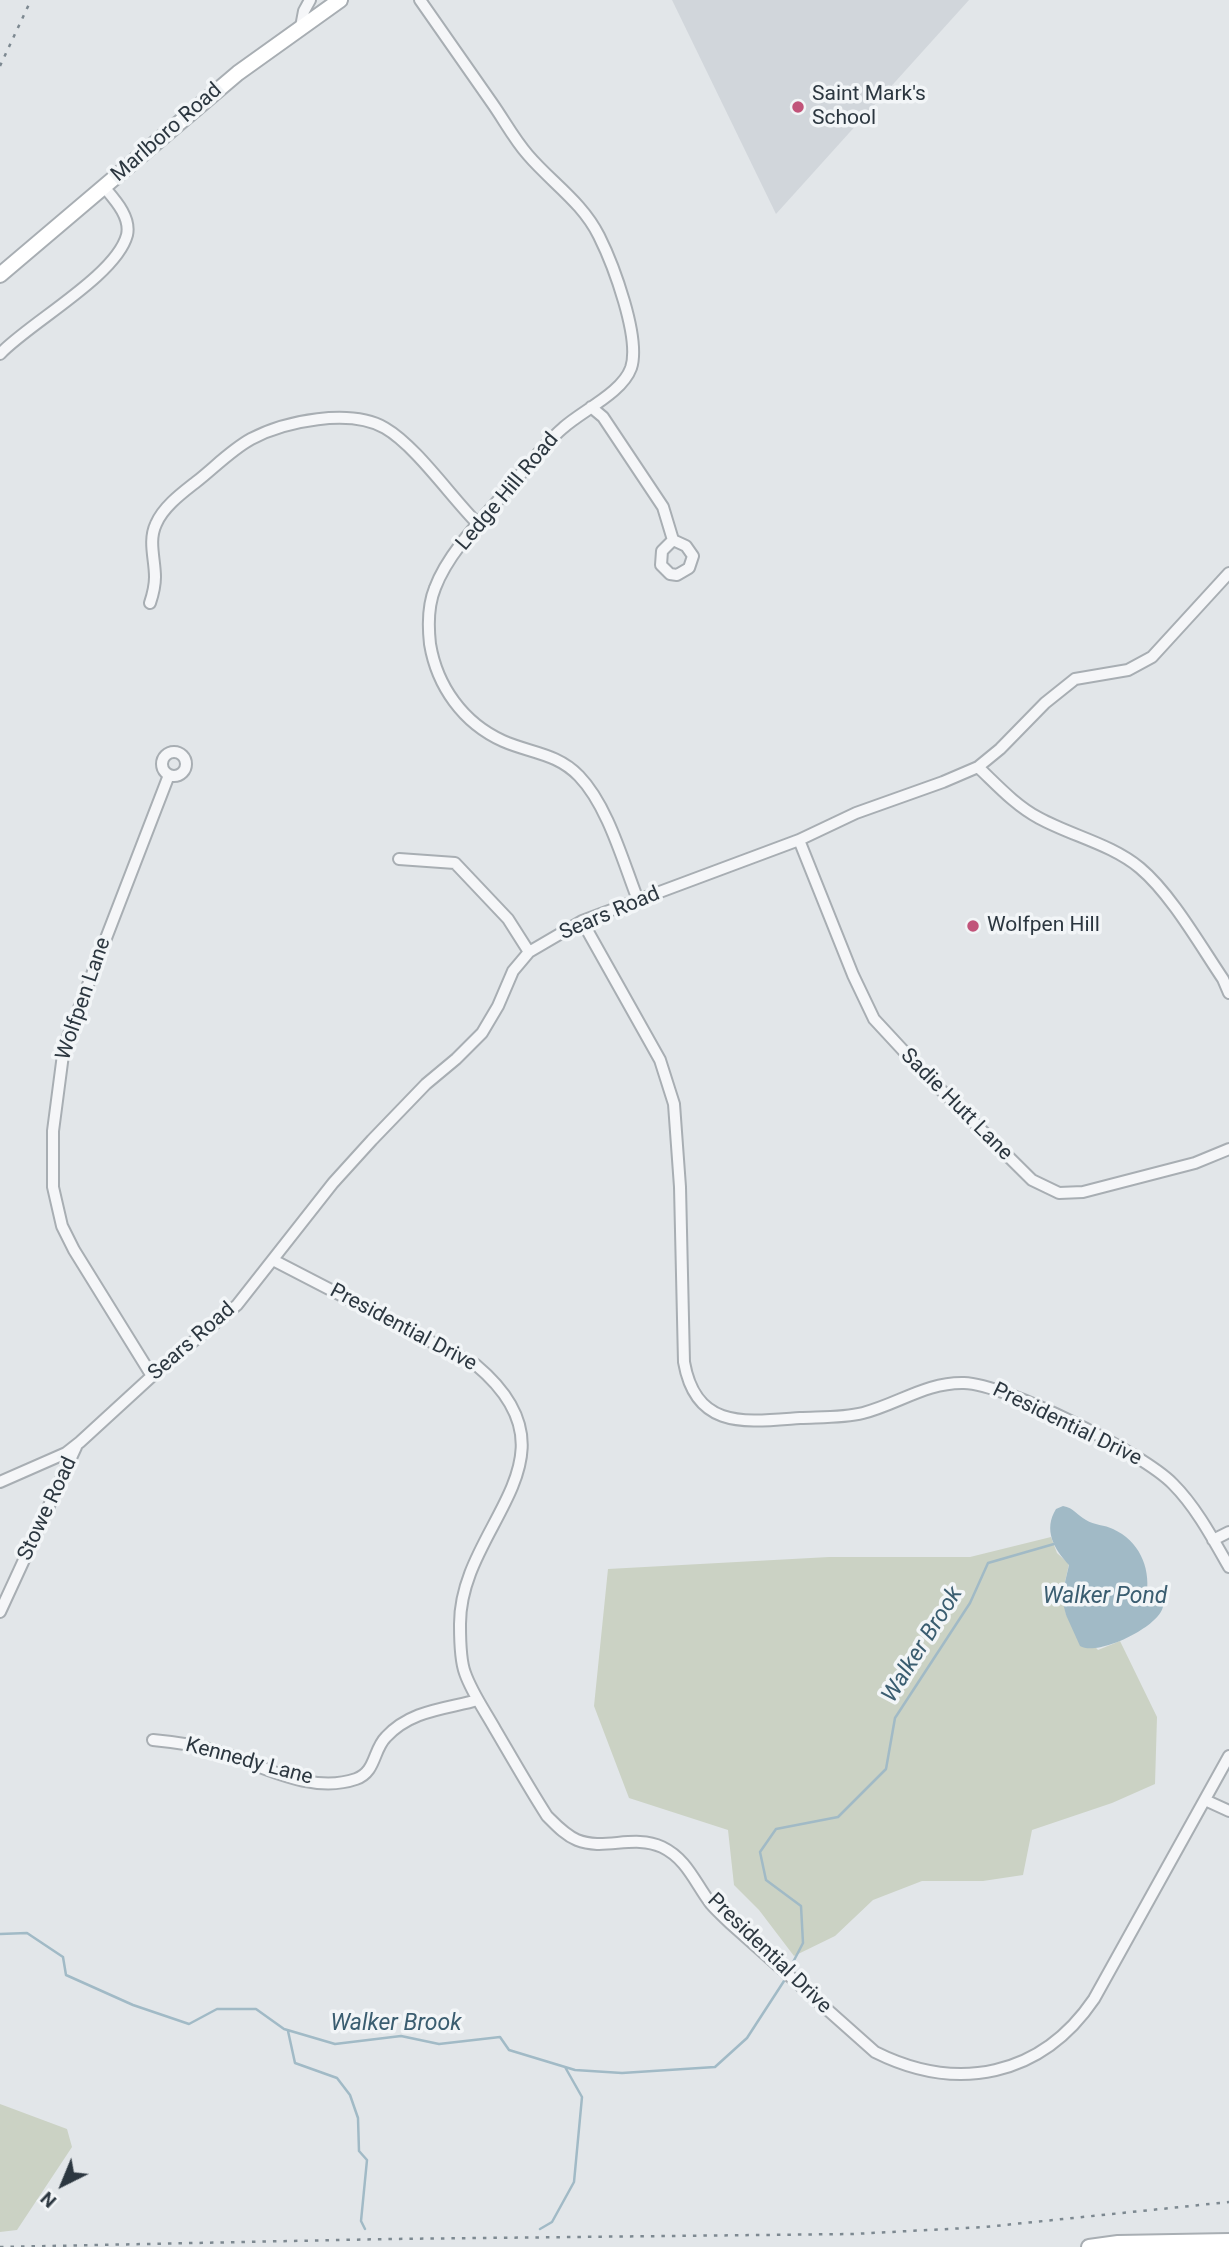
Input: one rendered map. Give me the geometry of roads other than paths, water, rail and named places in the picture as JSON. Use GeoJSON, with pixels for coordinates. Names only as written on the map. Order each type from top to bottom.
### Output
{"type":"FeatureCollection","features":[{"type":"Feature","properties":{"kind":"main road","name":"Marlboro Road"},"geometry":{"type":"LineString","coordinates":[[0,275],[237,73],[340,0]]}},
{"type":"Feature","properties":{"kind":"main road"},"geometry":{"type":"LineString","coordinates":[[1089,2247],[1129,2242],[1229,2241]]}},
{"type":"Feature","properties":{"kind":"street"},"geometry":{"type":"LineString","coordinates":[[301,27],[304,10],[310,0]]}},
{"type":"Feature","properties":{"kind":"street","name":"Ledge Hill Road"},"geometry":{"type":"LineString","coordinates":[[420,0],[528,155],[589,217],[600,238],[630,324],[633,350],[632,366],[626,379],[565,426],[541,449],[464,540],[435,588],[429,610],[430,642],[436,672],[453,699],[477,725],[503,741],[539,751],[569,766],[582,779],[597,801],[610,829],[638,900]]}},
{"type":"Feature","properties":{"kind":"street"},"geometry":{"type":"LineString","coordinates":[[0,355],[26,331],[72,297],[121,247],[127,234],[126,219],[104,187]]}},
{"type":"Feature","properties":{"kind":"street"},"geometry":{"type":"LineString","coordinates":[[591,407],[603,417],[663,507],[673,540]]}},
{"type":"Feature","properties":{"kind":"street"},"geometry":{"type":"LineString","coordinates":[[150,603],[155,576],[152,537],[156,523],[164,511],[249,440],[289,426],[332,417],[358,419],[385,428],[410,450],[478,524]]}},
{"type":"Feature","properties":{"kind":"street","name":"Sears Road"},"geometry":{"type":"LineString","coordinates":[[0,1482],[66,1453],[152,1376],[228,1314],[333,1183],[389,1121],[482,1033],[498,1006],[513,971],[529,952],[582,921],[799,840],[859,812],[978,767],[1000,749],[1045,703],[1075,679],[1120,672],[1136,667],[1152,657],[1229,573]]}},
{"type":"Feature","properties":{"kind":"street"},"geometry":{"type":"LineString","coordinates":[[978,767],[1018,804],[1039,818],[1087,839],[1140,868],[1167,899],[1223,979],[1229,993]]}},
{"type":"Feature","properties":{"kind":"street","name":"Wolfpen Lane"},"geometry":{"type":"LineString","coordinates":[[152,1376],[67,1238],[53,1187],[53,1131],[61,1058],[169,775]]}},
{"type":"Feature","properties":{"kind":"street","name":"Sadie Hutt Lane"},"geometry":{"type":"LineString","coordinates":[[799,840],[853,975],[874,1019],[925,1074],[1032,1180],[1059,1193],[1083,1192],[1195,1163],[1229,1149]]}},
{"type":"Feature","properties":{"kind":"street"},"geometry":{"type":"LineString","coordinates":[[399,859],[455,863],[508,919],[529,952]]}},
{"type":"Feature","properties":{"kind":"street","name":"Presidential Drive"},"geometry":{"type":"LineString","coordinates":[[582,921],[660,1060],[674,1104],[680,1176],[684,1362],[691,1389],[703,1404],[726,1419],[752,1422],[860,1414],[943,1384],[965,1383],[1000,1389],[1140,1458],[1172,1482],[1229,1567]]}},
{"type":"Feature","properties":{"kind":"street","name":"Presidential Drive"},"geometry":{"type":"LineString","coordinates":[[273,1260],[476,1365],[500,1388],[513,1409],[522,1438],[519,1471],[468,1579],[460,1624],[464,1671],[478,1700],[547,1816],[563,1832],[587,1843],[648,1842],[676,1855],[711,1904],[730,1923],[864,2043],[896,2062],[939,2074],[984,2073],[1008,2067],[1041,2051],[1070,2029],[1094,1999],[1229,1756]]}},
{"type":"Feature","properties":{"kind":"street","name":"Stowe Road"},"geometry":{"type":"LineString","coordinates":[[0,1612],[77,1444]]}},
{"type":"Feature","properties":{"kind":"street"},"geometry":{"type":"LineString","coordinates":[[1213,1541],[1229,1532]]}},
{"type":"Feature","properties":{"kind":"street","name":"Kennedy Lane"},"geometry":{"type":"LineString","coordinates":[[153,1740],[201,1746],[265,1770],[318,1782],[338,1782],[356,1779],[366,1773],[384,1738],[414,1715],[478,1700]]}},
{"type":"Feature","properties":{"kind":"street"},"geometry":{"type":"LineString","coordinates":[[1205,1800],[1229,1811]]}},
{"type":"Feature","properties":{"kind":"water","name":"Walker Pond"},"geometry":{"type":"Polygon","coordinates":[[[1063,1506],[1089,1522],[1122,1534],[1141,1555],[1147,1573],[1147,1593],[1163,1606],[1152,1622],[1128,1638],[1100,1647],[1080,1646],[1063,1603],[1069,1565],[1055,1546],[1050,1532],[1056,1509],[1063,1506]]]}},
{"type":"Feature","properties":{"kind":"waterway","name":"Walker Brook"},"geometry":{"type":"LineString","coordinates":[[790,1968],[803,1943],[801,1906],[766,1880],[760,1852],[776,1829],[838,1817],[886,1769],[895,1718],[970,1603],[988,1563],[1054,1544]]}},
{"type":"Feature","properties":{"kind":"waterway","name":"Walker Brook"},"geometry":{"type":"LineString","coordinates":[[0,1934],[27,1933],[63,1957],[66,1975],[133,2005],[189,2024],[217,2009],[256,2009],[284,2029],[335,2044],[401,2036],[439,2044],[500,2037],[509,2050],[575,2070],[622,2073],[715,2067],[747,2038],[784,1981]]}},
{"type":"Feature","properties":{"kind":"waterway"},"geometry":{"type":"LineString","coordinates":[[288,2031],[295,2063],[337,2078],[350,2095],[358,2118],[359,2151],[367,2160],[361,2221],[365,2229]]}},
{"type":"Feature","properties":{"kind":"waterway"},"geometry":{"type":"LineString","coordinates":[[540,2229],[552,2222],[574,2182],[582,2097],[565,2067]]}},
{"type":"Feature","properties":{"kind":"railway"},"geometry":{"type":"LineString","coordinates":[[0,66],[31,0]]}},
{"type":"Feature","properties":{"kind":"railway"},"geometry":{"type":"LineString","coordinates":[[0,2247],[853,2234],[985,2227],[1229,2202]]}},
{"type":"Feature","properties":{"kind":"place","name":"Saint Mark's School"},"geometry":{"type":"Point","coordinates":[798,107]}},
{"type":"Feature","properties":{"kind":"place","name":"Wolfpen Hill"},"geometry":{"type":"Point","coordinates":[973,926]}}]}
